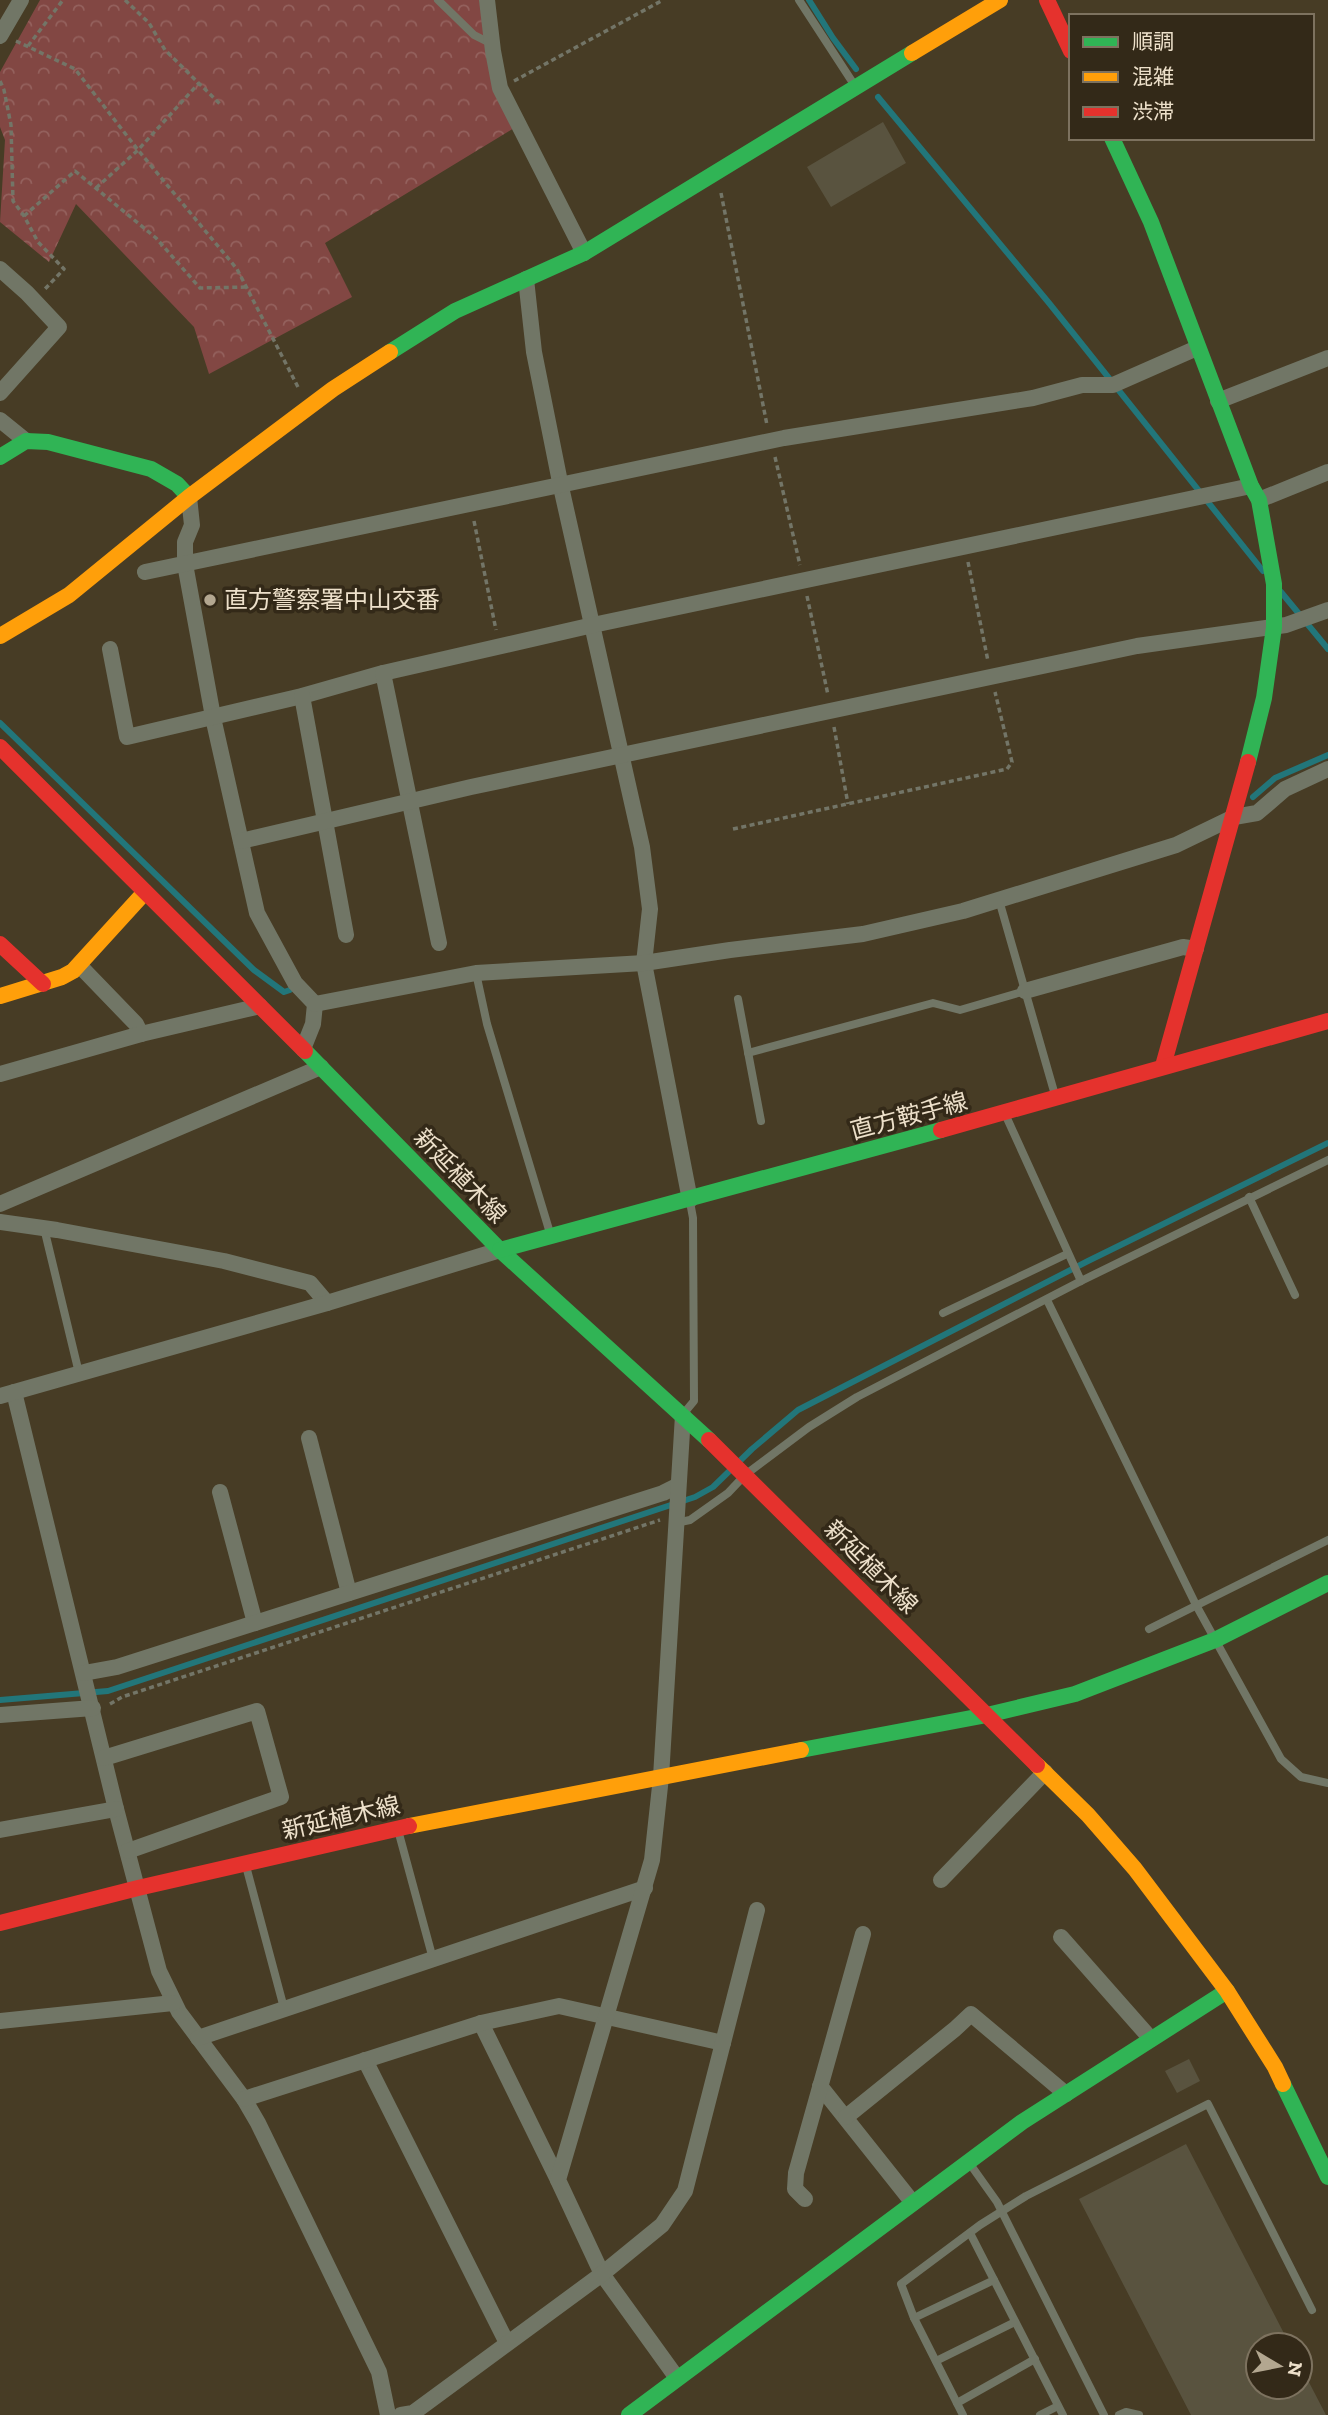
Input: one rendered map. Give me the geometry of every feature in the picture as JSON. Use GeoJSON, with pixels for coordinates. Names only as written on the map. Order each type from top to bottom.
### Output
{"type":"FeatureCollection","features":[{"type":"Feature","properties":{"kind":"street"},"geometry":{"type":"LineString","coordinates":[[1,35],[21,0]]}},
{"type":"Feature","properties":{"kind":"street"},"geometry":{"type":"LineString","coordinates":[[487,0],[500,89],[584,253]]}},
{"type":"Feature","properties":{"kind":"street"},"geometry":{"type":"LineString","coordinates":[[0,636],[69,595],[189,496],[310,406],[455,311],[584,253],[1000,0]]}},
{"type":"Feature","properties":{"kind":"street"},"geometry":{"type":"LineString","coordinates":[[1047,0],[1069,47]]}},
{"type":"Feature","properties":{"kind":"street"},"geometry":{"type":"LineString","coordinates":[[1113,140],[1151,222],[1197,348],[1251,486],[1259,500],[1275,584],[1274,626],[1264,698],[1234,817],[1163,1066]]}},
{"type":"Feature","properties":{"kind":"street"},"geometry":{"type":"LineString","coordinates":[[0,269],[59,327],[0,393]]}},
{"type":"Feature","properties":{"kind":"street"},"geometry":{"type":"LineString","coordinates":[[526,279],[534,352],[561,487],[642,847],[650,909],[644,964],[690,1200]]}},
{"type":"Feature","properties":{"kind":"street"},"geometry":{"type":"LineString","coordinates":[[145,572],[771,441],[1033,398],[1082,385],[1113,385],[1197,348]]}},
{"type":"Feature","properties":{"kind":"street"},"geometry":{"type":"LineString","coordinates":[[1218,401],[1328,358]]}},
{"type":"Feature","properties":{"kind":"street"},"geometry":{"type":"LineString","coordinates":[[0,420],[26,441]]}},
{"type":"Feature","properties":{"kind":"street"},"geometry":{"type":"LineString","coordinates":[[0,457],[26,441],[48,442],[151,469],[177,484],[189,496],[192,525],[185,542],[186,564],[213,717],[257,913],[295,982],[315,1004],[313,1024],[303,1049]]}},
{"type":"Feature","properties":{"kind":"street"},"geometry":{"type":"LineString","coordinates":[[1259,500],[1328,472]]}},
{"type":"Feature","properties":{"kind":"street"},"geometry":{"type":"LineString","coordinates":[[110,649],[127,737],[302,696],[383,673],[593,625],[1251,486]]}},
{"type":"Feature","properties":{"kind":"street"},"geometry":{"type":"LineString","coordinates":[[241,841],[411,801],[1137,646],[1286,625],[1328,610]]}},
{"type":"Feature","properties":{"kind":"street"},"geometry":{"type":"LineString","coordinates":[[383,673],[439,943]]}},
{"type":"Feature","properties":{"kind":"street"},"geometry":{"type":"LineString","coordinates":[[302,696],[346,935]]}},
{"type":"Feature","properties":{"kind":"street","name":"新延植木線"},"geometry":{"type":"LineString","coordinates":[[0,747],[500,1250],[683,1415],[987,1714]]}},
{"type":"Feature","properties":{"kind":"street"},"geometry":{"type":"LineString","coordinates":[[315,1004],[476,973],[644,964],[730,950],[863,934],[963,911],[1176,845],[1234,817],[1257,813],[1285,789],[1328,769]]}},
{"type":"Feature","properties":{"kind":"street"},"geometry":{"type":"LineString","coordinates":[[0,996],[62,977],[79,965],[145,892]]}},
{"type":"Feature","properties":{"kind":"street"},"geometry":{"type":"LineString","coordinates":[[0,944],[43,984]]}},
{"type":"Feature","properties":{"kind":"street"},"geometry":{"type":"LineString","coordinates":[[1025,992],[1183,947],[1196,949]]}},
{"type":"Feature","properties":{"kind":"street"},"geometry":{"type":"LineString","coordinates":[[79,965],[136,1024],[141,1034]]}},
{"type":"Feature","properties":{"kind":"street"},"geometry":{"type":"LineString","coordinates":[[0,1074],[141,1034],[260,1006]]}},
{"type":"Feature","properties":{"kind":"street","name":"直方鞍手線"},"geometry":{"type":"LineString","coordinates":[[500,1250],[1005,1114],[1163,1066],[1328,1021]]}},
{"type":"Feature","properties":{"kind":"street"},"geometry":{"type":"LineString","coordinates":[[0,1204],[321,1067]]}},
{"type":"Feature","properties":{"kind":"street"},"geometry":{"type":"LineString","coordinates":[[0,1222],[224,1261],[310,1283],[327,1303]]}},
{"type":"Feature","properties":{"kind":"street"},"geometry":{"type":"LineString","coordinates":[[388,2415],[379,2372],[258,2123],[244,2099],[173,2003],[159,1971],[116,1809],[84,1673],[7,1394],[327,1303],[500,1250]]}},
{"type":"Feature","properties":{"kind":"street"},"geometry":{"type":"LineString","coordinates":[[558,2180],[652,1860],[660,1777],[683,1415]]}},
{"type":"Feature","properties":{"kind":"street"},"geometry":{"type":"LineString","coordinates":[[309,1438],[349,1593]]}},
{"type":"Feature","properties":{"kind":"street"},"geometry":{"type":"LineString","coordinates":[[84,1673],[117,1667],[663,1493],[677,1486]]}},
{"type":"Feature","properties":{"kind":"street"},"geometry":{"type":"LineString","coordinates":[[220,1492],[256,1623]]}},
{"type":"Feature","properties":{"kind":"street"},"geometry":{"type":"LineString","coordinates":[[987,1714],[1075,1695],[1215,1640],[1328,1583]]}},
{"type":"Feature","properties":{"kind":"street"},"geometry":{"type":"LineString","coordinates":[[0,1715],[93,1708]]}},
{"type":"Feature","properties":{"kind":"street"},"geometry":{"type":"LineString","coordinates":[[104,1758],[257,1711],[281,1797],[128,1851]]}},
{"type":"Feature","properties":{"kind":"street"},"geometry":{"type":"LineString","coordinates":[[987,1714],[1088,1815],[1135,1869],[1227,1991],[1275,2067],[1328,2177]]}},
{"type":"Feature","properties":{"kind":"street","name":"新延植木線"},"geometry":{"type":"LineString","coordinates":[[0,1923],[138,1888],[398,1829],[987,1714]]}},
{"type":"Feature","properties":{"kind":"street"},"geometry":{"type":"LineString","coordinates":[[941,1880],[1045,1772]]}},
{"type":"Feature","properties":{"kind":"street"},"geometry":{"type":"LineString","coordinates":[[0,1830],[116,1809]]}},
{"type":"Feature","properties":{"kind":"street"},"geometry":{"type":"LineString","coordinates":[[198,2038],[645,1888]]}},
{"type":"Feature","properties":{"kind":"street"},"geometry":{"type":"LineString","coordinates":[[401,2415],[412,2413],[602,2274],[663,2225],[685,2191],[757,1910]]}},
{"type":"Feature","properties":{"kind":"street"},"geometry":{"type":"LineString","coordinates":[[805,2199],[795,2189],[796,2173],[863,1934]]}},
{"type":"Feature","properties":{"kind":"street"},"geometry":{"type":"LineString","coordinates":[[1061,1937],[1152,2039]]}},
{"type":"Feature","properties":{"kind":"street"},"geometry":{"type":"LineString","coordinates":[[629,2415],[1022,2122],[1227,1991]]}},
{"type":"Feature","properties":{"kind":"street"},"geometry":{"type":"LineString","coordinates":[[0,2021],[173,2003]]}},
{"type":"Feature","properties":{"kind":"street"},"geometry":{"type":"LineString","coordinates":[[244,2099],[481,2023],[559,2006],[723,2043]]}},
{"type":"Feature","properties":{"kind":"street"},"geometry":{"type":"LineString","coordinates":[[846,2117],[971,2014],[1066,2094]]}},
{"type":"Feature","properties":{"kind":"street"},"geometry":{"type":"LineString","coordinates":[[481,2023],[602,2274],[677,2378]]}},
{"type":"Feature","properties":{"kind":"street"},"geometry":{"type":"LineString","coordinates":[[365,2060],[508,2343]]}},
{"type":"Feature","properties":{"kind":"street"},"geometry":{"type":"LineString","coordinates":[[820,2086],[913,2203]]}},
{"type":"Feature","properties":{"kind":"lane"},"geometry":{"type":"LineString","coordinates":[[438,0],[474,35],[492,44]]}},
{"type":"Feature","properties":{"kind":"lane"},"geometry":{"type":"LineString","coordinates":[[799,0],[857,89]]}},
{"type":"Feature","properties":{"kind":"lane"},"geometry":{"type":"LineString","coordinates":[[999,900],[1056,1098]]}},
{"type":"Feature","properties":{"kind":"lane"},"geometry":{"type":"LineString","coordinates":[[476,973],[487,1024],[551,1236]]}},
{"type":"Feature","properties":{"kind":"lane"},"geometry":{"type":"LineString","coordinates":[[748,1053],[933,1003],[960,1010],[1025,992]]}},
{"type":"Feature","properties":{"kind":"lane"},"geometry":{"type":"LineString","coordinates":[[738,999],[761,1121]]}},
{"type":"Feature","properties":{"kind":"lane"},"geometry":{"type":"LineString","coordinates":[[1005,1114],[1081,1281]]}},
{"type":"Feature","properties":{"kind":"lane"},"geometry":{"type":"LineString","coordinates":[[675,1523],[690,1520],[719,1500],[745,1475],[809,1427],[857,1397],[1081,1281],[1328,1160]]}},
{"type":"Feature","properties":{"kind":"lane"},"geometry":{"type":"LineString","coordinates":[[1249,1197],[1295,1295]]}},
{"type":"Feature","properties":{"kind":"lane"},"geometry":{"type":"LineString","coordinates":[[683,1415],[694,1401],[690,1200]]}},
{"type":"Feature","properties":{"kind":"lane"},"geometry":{"type":"LineString","coordinates":[[44,1228],[79,1373]]}},
{"type":"Feature","properties":{"kind":"lane"},"geometry":{"type":"LineString","coordinates":[[943,1313],[1068,1254]]}},
{"type":"Feature","properties":{"kind":"lane"},"geometry":{"type":"LineString","coordinates":[[1048,1300],[1196,1605],[1281,1759],[1301,1777],[1328,1783]]}},
{"type":"Feature","properties":{"kind":"lane"},"geometry":{"type":"LineString","coordinates":[[1149,1629],[1328,1540]]}},
{"type":"Feature","properties":{"kind":"lane"},"geometry":{"type":"LineString","coordinates":[[398,1829],[433,1959]]}},
{"type":"Feature","properties":{"kind":"lane"},"geometry":{"type":"LineString","coordinates":[[245,1863],[284,2008]]}},
{"type":"Feature","properties":{"kind":"lane"},"geometry":{"type":"LineString","coordinates":[[963,2415],[914,2318],[901,2284],[1026,2196],[1208,2104],[1312,2310]]}},
{"type":"Feature","properties":{"kind":"lane"},"geometry":{"type":"LineString","coordinates":[[968,2162],[1003,2212],[1104,2415]]}},
{"type":"Feature","properties":{"kind":"lane"},"geometry":{"type":"LineString","coordinates":[[970,2233],[1063,2415]]}},
{"type":"Feature","properties":{"kind":"lane"},"geometry":{"type":"LineString","coordinates":[[914,2318],[994,2280]]}},
{"type":"Feature","properties":{"kind":"lane"},"geometry":{"type":"LineString","coordinates":[[936,2361],[1015,2322]]}},
{"type":"Feature","properties":{"kind":"lane"},"geometry":{"type":"LineString","coordinates":[[957,2403],[1035,2359]]}},
{"type":"Feature","properties":{"kind":"lane"},"geometry":{"type":"LineString","coordinates":[[1040,2415],[1058,2406]]}},
{"type":"Feature","properties":{"kind":"lane"},"geometry":{"type":"LineString","coordinates":[[1119,2415],[1126,2412],[1139,2415]]}},
{"type":"Feature","properties":{"kind":"path"},"geometry":{"type":"LineString","coordinates":[[28,47],[63,0]]}},
{"type":"Feature","properties":{"kind":"path"},"geometry":{"type":"LineString","coordinates":[[125,0],[149,23],[165,50],[221,105]]}},
{"type":"Feature","properties":{"kind":"path"},"geometry":{"type":"LineString","coordinates":[[500,89],[663,0]]}},
{"type":"Feature","properties":{"kind":"path"},"geometry":{"type":"LineString","coordinates":[[1,35],[75,69],[237,269],[310,406]]}},
{"type":"Feature","properties":{"kind":"path"},"geometry":{"type":"LineString","coordinates":[[0,80],[11,125],[13,201],[38,242],[64,269],[34,301]]}},
{"type":"Feature","properties":{"kind":"path"},"geometry":{"type":"LineString","coordinates":[[96,188],[138,150],[199,83]]}},
{"type":"Feature","properties":{"kind":"path"},"geometry":{"type":"LineString","coordinates":[[24,216],[75,170],[156,238],[200,288],[247,287]]}},
{"type":"Feature","properties":{"kind":"path"},"geometry":{"type":"LineString","coordinates":[[717,173],[754,364],[804,581],[848,804]]}},
{"type":"Feature","properties":{"kind":"path"},"geometry":{"type":"LineString","coordinates":[[470,506],[500,646]]}},
{"type":"Feature","properties":{"kind":"path"},"geometry":{"type":"LineString","coordinates":[[733,829],[1007,769],[1012,762],[991,677],[965,546]]}},
{"type":"Feature","properties":{"kind":"path"},"geometry":{"type":"LineString","coordinates":[[93,1708],[105,1707],[122,1697],[661,1520],[675,1523]]}},
{"type":"Feature","properties":{"kind":"green space"},"geometry":{"type":"Polygon","coordinates":[[[40,0],[487,0],[493,51],[519,125],[325,243],[352,297],[209,374],[194,327],[76,204],[49,262],[0,222],[5,140],[0,127],[0,72],[40,0]]]}},
{"type":"Feature","properties":{"kind":"building"},"geometry":{"type":"Polygon","coordinates":[[[883,122],[906,163],[831,207],[807,167],[883,122]]]}},
{"type":"Feature","properties":{"kind":"building"},"geometry":{"type":"Polygon","coordinates":[[[1189,2059],[1200,2081],[1177,2093],[1165,2071],[1189,2059]]]}},
{"type":"Feature","properties":{"kind":"building"},"geometry":{"type":"Polygon","coordinates":[[[1186,2144],[1283,2331],[1244,2331],[1244,2401],[1314,2401],[1314,2392],[1326,2415],[1191,2415],[1079,2199],[1186,2144]]]}},
{"type":"Feature","properties":{"kind":"waterway"},"geometry":{"type":"LineString","coordinates":[[809,0],[856,69]]}},
{"type":"Feature","properties":{"kind":"waterway"},"geometry":{"type":"LineString","coordinates":[[878,97],[1049,303],[1263,571]]}},
{"type":"Feature","properties":{"kind":"waterway"},"geometry":{"type":"LineString","coordinates":[[1281,592],[1328,649]]}},
{"type":"Feature","properties":{"kind":"waterway"},"geometry":{"type":"LineString","coordinates":[[0,723],[254,970],[284,992],[290,990]]}},
{"type":"Feature","properties":{"kind":"waterway"},"geometry":{"type":"LineString","coordinates":[[1253,797],[1275,778],[1328,755]]}},
{"type":"Feature","properties":{"kind":"waterway"},"geometry":{"type":"LineString","coordinates":[[0,1700],[108,1691],[695,1497],[713,1487],[798,1410],[1088,1261],[1328,1143]]}},
{"type":"Feature","properties":{"kind":"traffic: fast"},"geometry":{"type":"LineString","coordinates":[[390,352],[455,311],[584,253],[912,53]]}},
{"type":"Feature","properties":{"kind":"traffic: fast"},"geometry":{"type":"LineString","coordinates":[[1113,140],[1151,222],[1251,486],[1259,500],[1274,584],[1274,627],[1264,698],[1248,762]]}},
{"type":"Feature","properties":{"kind":"traffic: fast"},"geometry":{"type":"LineString","coordinates":[[0,457],[26,441],[48,442],[151,469],[177,484],[189,497]]}},
{"type":"Feature","properties":{"kind":"traffic: fast"},"geometry":{"type":"LineString","coordinates":[[305,1051],[500,1250],[709,1440]]}},
{"type":"Feature","properties":{"kind":"traffic: fast"},"geometry":{"type":"LineString","coordinates":[[500,1250],[941,1130]]}},
{"type":"Feature","properties":{"kind":"traffic: fast"},"geometry":{"type":"LineString","coordinates":[[801,1750],[987,1715],[1075,1694],[1215,1640],[1328,1583]]}},
{"type":"Feature","properties":{"kind":"traffic: fast"},"geometry":{"type":"LineString","coordinates":[[629,2415],[1022,2122],[1227,1991]]}},
{"type":"Feature","properties":{"kind":"traffic: fast"},"geometry":{"type":"LineString","coordinates":[[1283,2084],[1328,2177]]}},
{"type":"Feature","properties":{"kind":"traffic: slow"},"geometry":{"type":"LineString","coordinates":[[912,53],[1000,0]]}},
{"type":"Feature","properties":{"kind":"traffic: slow"},"geometry":{"type":"LineString","coordinates":[[0,636],[69,595],[189,497],[333,389],[390,352]]}},
{"type":"Feature","properties":{"kind":"traffic: slow"},"geometry":{"type":"LineString","coordinates":[[0,996],[62,977],[73,971],[145,892]]}},
{"type":"Feature","properties":{"kind":"traffic: slow"},"geometry":{"type":"LineString","coordinates":[[409,1826],[801,1750]]}},
{"type":"Feature","properties":{"kind":"traffic: slow"},"geometry":{"type":"LineString","coordinates":[[1037,1765],[1088,1815],[1135,1869],[1227,1991],[1283,2084]]}},
{"type":"Feature","properties":{"kind":"traffic: jam"},"geometry":{"type":"LineString","coordinates":[[1047,0],[1069,47]]}},
{"type":"Feature","properties":{"kind":"traffic: jam"},"geometry":{"type":"LineString","coordinates":[[0,747],[305,1051]]}},
{"type":"Feature","properties":{"kind":"traffic: jam"},"geometry":{"type":"LineString","coordinates":[[1163,1066],[1248,762]]}},
{"type":"Feature","properties":{"kind":"traffic: jam"},"geometry":{"type":"LineString","coordinates":[[0,944],[43,984]]}},
{"type":"Feature","properties":{"kind":"traffic: jam"},"geometry":{"type":"LineString","coordinates":[[941,1130],[1328,1021]]}},
{"type":"Feature","properties":{"kind":"traffic: jam"},"geometry":{"type":"LineString","coordinates":[[709,1440],[1037,1765]]}},
{"type":"Feature","properties":{"kind":"traffic: jam"},"geometry":{"type":"LineString","coordinates":[[0,1923],[138,1888],[409,1826]]}},
{"type":"Feature","properties":{"kind":"place","name":"直方警察署中山交番"},"geometry":{"type":"Point","coordinates":[210,600]}}]}
